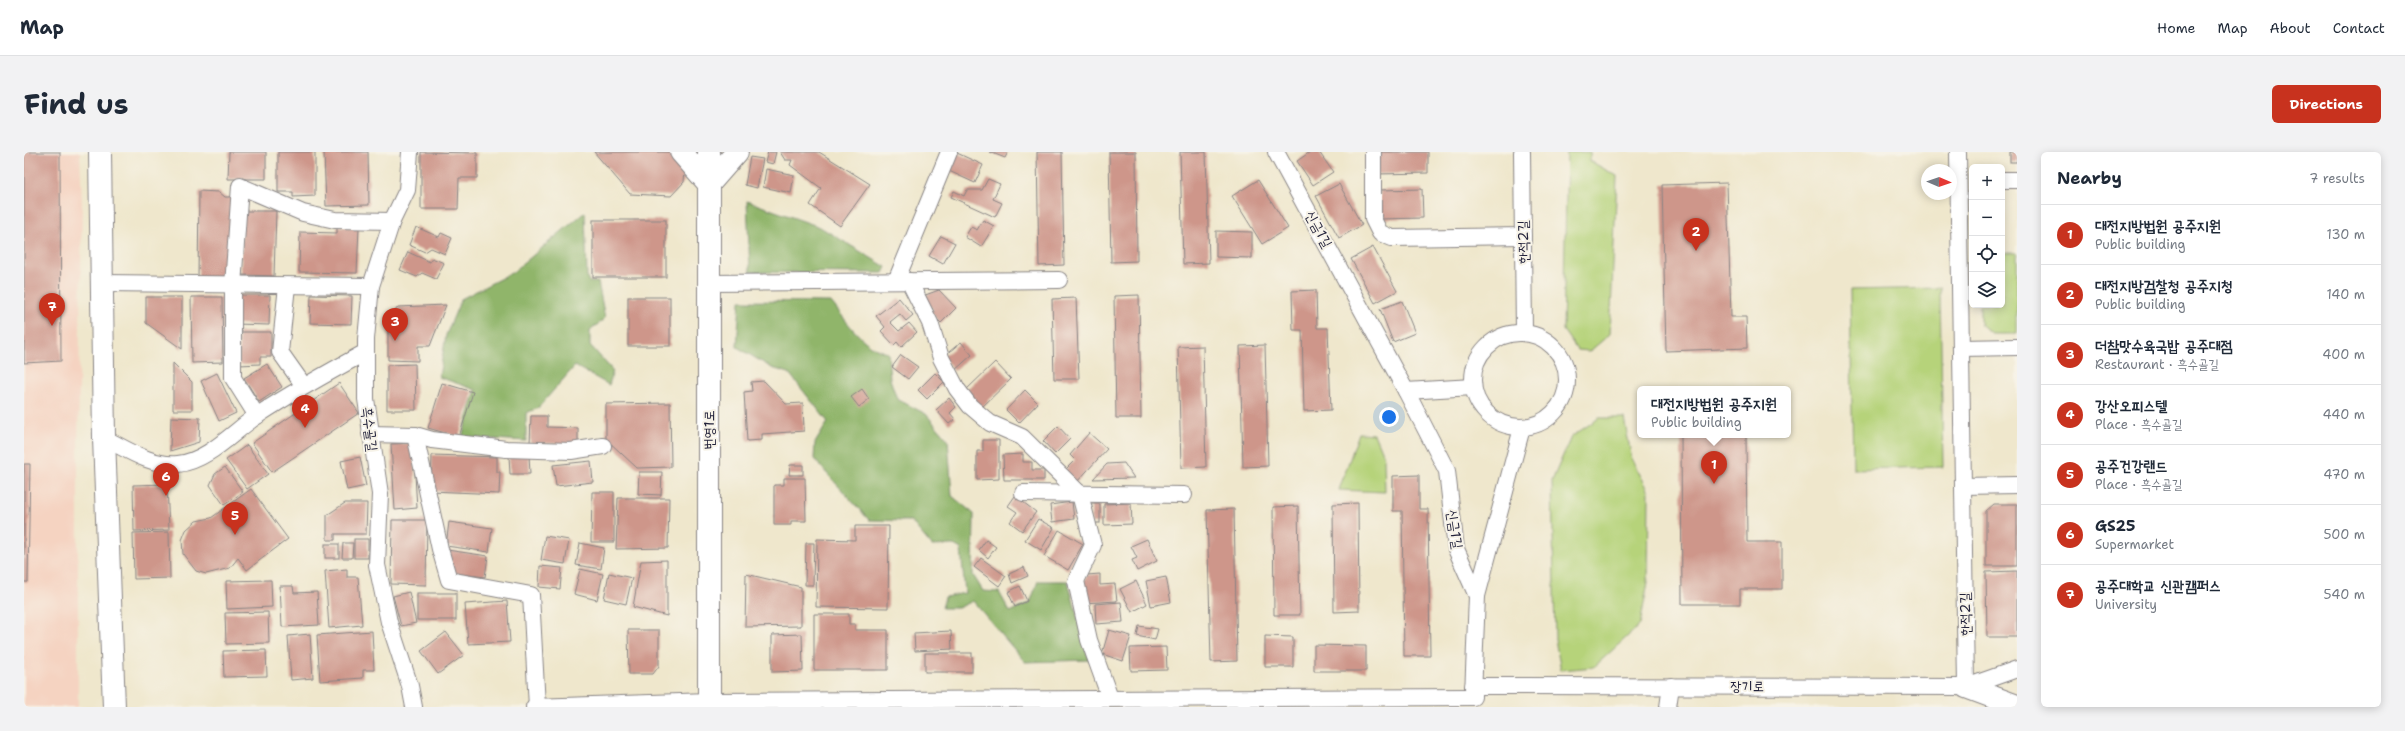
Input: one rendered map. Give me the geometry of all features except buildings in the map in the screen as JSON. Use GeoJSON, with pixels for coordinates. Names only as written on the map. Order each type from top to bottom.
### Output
{"type":"FeatureCollection","features":[{"type":"Feature","properties":{"kind":"main road"},"geometry":{"type":"LineString","coordinates":[[100,152],[104,438],[114,707]]}},
{"type":"Feature","properties":{"kind":"main road"},"geometry":{"type":"LineString","coordinates":[[680,152],[709,184],[738,152]]}},
{"type":"Feature","properties":{"kind":"main road","name":"번영1로"},"geometry":{"type":"LineString","coordinates":[[709,152],[709,704]]}},
{"type":"Feature","properties":{"kind":"main road","name":"장기로"},"geometry":{"type":"LineString","coordinates":[[1966,687],[2017,706]]}},
{"type":"Feature","properties":{"kind":"street","name":"흑수골길"},"geometry":{"type":"LineString","coordinates":[[410,152],[407,190],[392,221],[371,286],[366,352],[366,399],[380,494],[376,565],[389,622],[410,686],[414,707]]}},
{"type":"Feature","properties":{"kind":"street"},"geometry":{"type":"LineString","coordinates":[[903,281],[949,152]]}},
{"type":"Feature","properties":{"kind":"street","name":"신금1길"},"geometry":{"type":"LineString","coordinates":[[1276,152],[1406,391],[1447,471],[1456,549],[1477,596],[1473,696]]}},
{"type":"Feature","properties":{"kind":"street"},"geometry":{"type":"LineString","coordinates":[[1372,152],[1373,220],[1380,233],[1392,238],[1523,236]]}},
{"type":"Feature","properties":{"kind":"street","name":"한적2길"},"geometry":{"type":"LineString","coordinates":[[1522,152],[1524,332]]}},
{"type":"Feature","properties":{"kind":"street","name":"한적2길"},"geometry":{"type":"LineString","coordinates":[[1958,152],[1965,181],[1961,348],[1966,687]]}},
{"type":"Feature","properties":{"kind":"street"},"geometry":{"type":"LineString","coordinates":[[2005,180],[2017,180]]}},
{"type":"Feature","properties":{"kind":"street"},"geometry":{"type":"LineString","coordinates":[[257,416],[233,378],[233,286],[240,186],[303,213],[335,220],[392,221]]}},
{"type":"Feature","properties":{"kind":"street"},"geometry":{"type":"LineString","coordinates":[[709,283],[1059,280]]}},
{"type":"Feature","properties":{"kind":"street"},"geometry":{"type":"LineString","coordinates":[[903,281],[930,324],[941,358],[956,389],[970,406],[990,423],[1022,437],[1080,494],[1093,545],[1076,581],[1089,640],[1110,698]]}},
{"type":"Feature","properties":{"kind":"street"},"geometry":{"type":"LineString","coordinates":[[103,283],[233,286],[371,286]]}},
{"type":"Feature","properties":{"kind":"street"},"geometry":{"type":"LineString","coordinates":[[287,286],[280,352],[304,386]]}},
{"type":"Feature","properties":{"kind":"street"},"geometry":{"type":"LineString","coordinates":[[1524,332],[1538,336],[1555,349],[1566,367],[1568,381],[1565,395],[1558,408],[1548,418],[1536,425],[1522,428],[1506,426],[1492,419],[1481,408],[1473,387],[1472,378],[1475,363],[1483,350],[1495,339],[1509,334],[1524,332]]}},
{"type":"Feature","properties":{"kind":"street"},"geometry":{"type":"LineString","coordinates":[[1961,348],[2017,348]]}},
{"type":"Feature","properties":{"kind":"street"},"geometry":{"type":"LineString","coordinates":[[104,438],[152,461],[177,465],[195,460],[257,416],[304,386],[366,352]]}},
{"type":"Feature","properties":{"kind":"street"},"geometry":{"type":"LineString","coordinates":[[1406,391],[1473,387]]}},
{"type":"Feature","properties":{"kind":"street"},"geometry":{"type":"LineString","coordinates":[[1477,596],[1522,428]]}},
{"type":"Feature","properties":{"kind":"street"},"geometry":{"type":"LineString","coordinates":[[370,434],[415,434],[432,440],[506,449],[571,451],[602,446]]}},
{"type":"Feature","properties":{"kind":"street"},"geometry":{"type":"LineString","coordinates":[[415,434],[440,549],[449,580],[531,595],[536,707],[1110,698],[1473,696]]}},
{"type":"Feature","properties":{"kind":"street"},"geometry":{"type":"LineString","coordinates":[[1963,486],[2017,485]]}},
{"type":"Feature","properties":{"kind":"street"},"geometry":{"type":"LineString","coordinates":[[1024,493],[1184,495]]}},
{"type":"Feature","properties":{"kind":"street"},"geometry":{"type":"LineString","coordinates":[[1966,687],[2017,669]]}},
{"type":"Feature","properties":{"kind":"street"},"geometry":{"type":"LineString","coordinates":[[1668,707],[1671,686]]}},
{"type":"Feature","properties":{"kind":"street","name":"장기로"},"geometry":{"type":"LineString","coordinates":[[1473,696],[1671,686],[1966,687]]}},
{"type":"Feature","properties":{"kind":"shaded area"},"geometry":{"type":"Polygon","coordinates":[[[24,152],[80,152],[82,207],[78,445],[78,707],[24,707],[24,152]]]}},
{"type":"Feature","properties":{"kind":"green space"},"geometry":{"type":"Polygon","coordinates":[[[1567,152],[1590,152],[1590,161],[1617,176],[1610,334],[1590,351],[1577,350],[1563,330],[1567,152]]]}},
{"type":"Feature","properties":{"kind":"green space"},"geometry":{"type":"Polygon","coordinates":[[[747,201],[820,227],[886,267],[883,273],[750,272],[747,201]]]}},
{"type":"Feature","properties":{"kind":"green space"},"geometry":{"type":"Polygon","coordinates":[[[585,212],[587,277],[589,282],[598,282],[605,318],[590,331],[590,345],[613,371],[609,385],[575,366],[538,408],[526,413],[526,441],[462,437],[476,390],[439,377],[446,335],[461,299],[513,272],[585,212]]]}},
{"type":"Feature","properties":{"kind":"green space"},"geometry":{"type":"Polygon","coordinates":[[[2005,253],[2017,253],[2017,334],[1992,334],[1980,325],[1980,308],[2005,308],[2005,253]]]}},
{"type":"Feature","properties":{"kind":"green space"},"geometry":{"type":"Polygon","coordinates":[[[1940,288],[1943,467],[1853,469],[1850,290],[1940,288]]]}},
{"type":"Feature","properties":{"kind":"green space"},"geometry":{"type":"Polygon","coordinates":[[[740,301],[831,302],[863,340],[871,346],[888,353],[890,379],[897,399],[926,414],[948,440],[952,496],[974,514],[973,575],[983,591],[999,592],[1010,612],[1030,603],[1038,581],[1068,581],[1089,660],[1025,662],[973,601],[958,608],[942,608],[945,597],[965,593],[961,549],[954,545],[932,546],[911,521],[869,520],[814,459],[815,443],[828,422],[789,373],[772,368],[737,347],[740,301]]]}},
{"type":"Feature","properties":{"kind":"green space"},"geometry":{"type":"Polygon","coordinates":[[[1599,418],[1624,418],[1632,460],[1649,491],[1648,582],[1640,625],[1594,667],[1561,670],[1555,640],[1552,481],[1571,437],[1599,418]]]}},
{"type":"Feature","properties":{"kind":"green space"},"geometry":{"type":"Polygon","coordinates":[[[1359,433],[1374,434],[1384,458],[1385,492],[1339,490],[1359,433]]]}},
{"type":"Feature","properties":{"kind":"place","name":"대전지방검찰청 공주지청"},"geometry":{"type":"Point","coordinates":[1696,251]}},
{"type":"Feature","properties":{"kind":"place","name":"공주대학교 신관캠퍼스"},"geometry":{"type":"Point","coordinates":[52,326]}},
{"type":"Feature","properties":{"kind":"place","name":"더참맛수육국밥 공주대점"},"geometry":{"type":"Point","coordinates":[395,341]}},
{"type":"Feature","properties":{"kind":"place","name":"강산오피스텔"},"geometry":{"type":"Point","coordinates":[305,428]}},
{"type":"Feature","properties":{"kind":"place","name":"대전지방법원 공주지원"},"geometry":{"type":"Point","coordinates":[1714,484]}},
{"type":"Feature","properties":{"kind":"place","name":"GS25"},"geometry":{"type":"Point","coordinates":[166,496]}},
{"type":"Feature","properties":{"kind":"place","name":"공주건강랜드"},"geometry":{"type":"Point","coordinates":[235,535]}}]}
